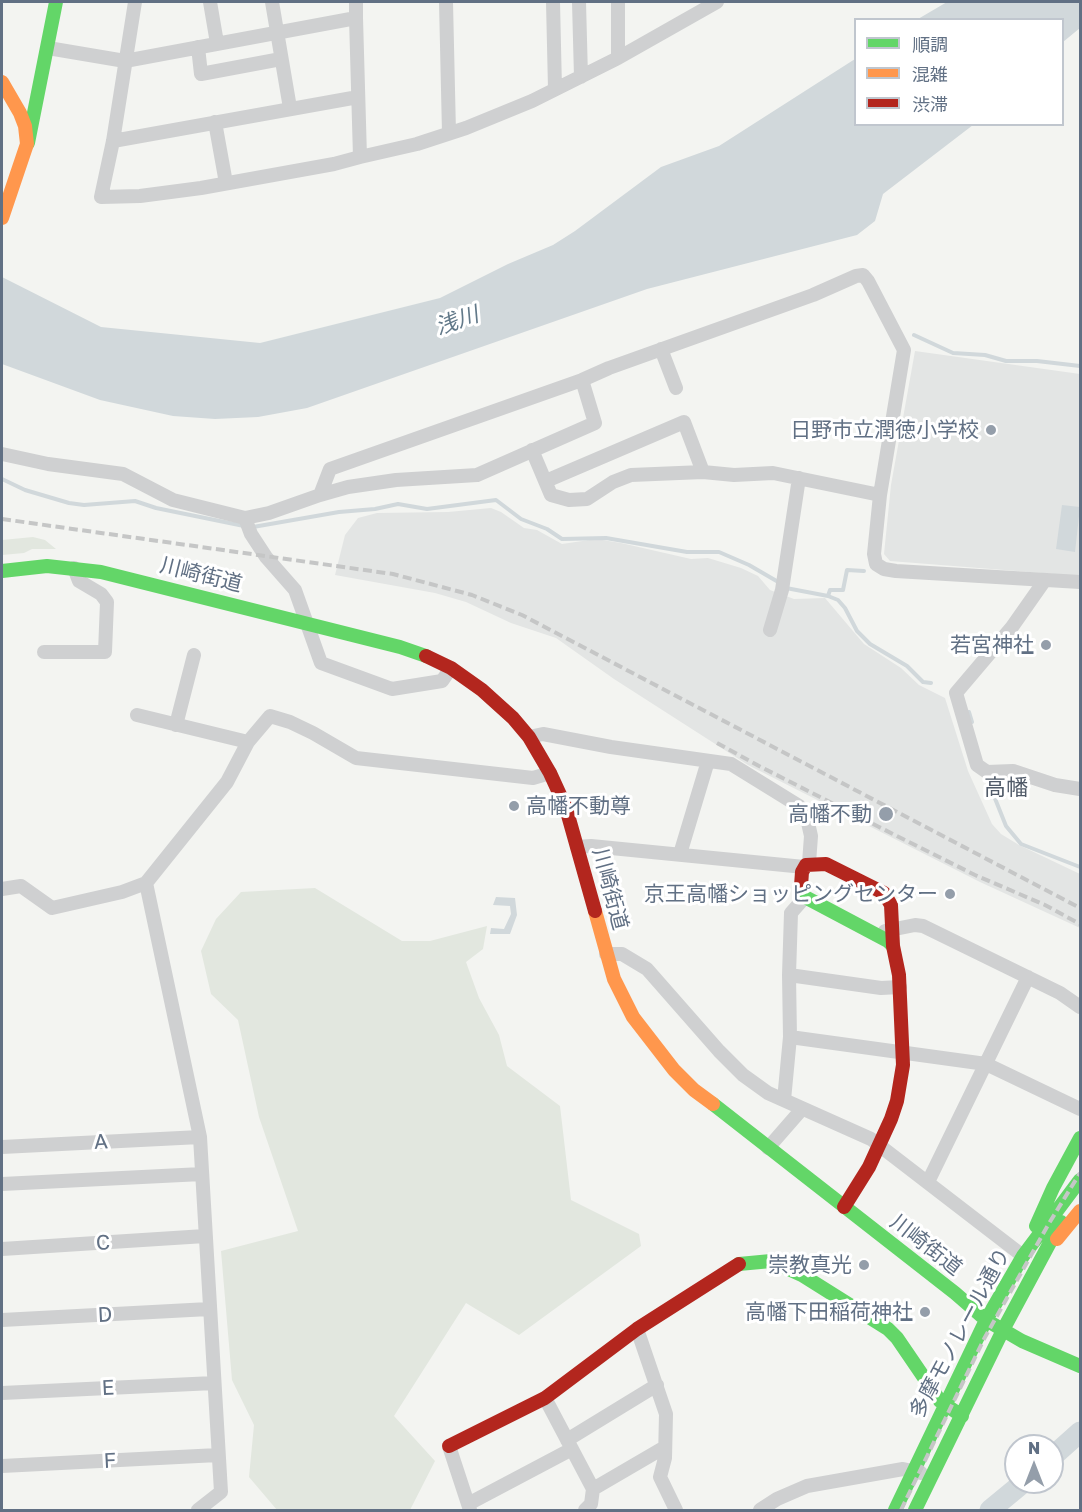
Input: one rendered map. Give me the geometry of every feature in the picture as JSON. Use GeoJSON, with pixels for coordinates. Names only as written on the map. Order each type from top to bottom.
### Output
{"type":"FeatureCollection","features":[{"type":"Feature","properties":{"kind":"main road"},"geometry":{"type":"LineString","coordinates":[[2,218],[27,144],[56,2]]}},
{"type":"Feature","properties":{"kind":"main road"},"geometry":{"type":"LineString","coordinates":[[2,82],[20,112],[27,144]]}},
{"type":"Feature","properties":{"kind":"main road","name":"川崎街道"},"geometry":{"type":"LineString","coordinates":[[2,571],[47,566],[101,572],[400,647],[451,668],[495,700],[529,737],[550,773],[566,808],[606,954],[617,985],[633,1017],[668,1064],[694,1090],[955,1293],[986,1320],[1048,1353],[1080,1366]]}},
{"type":"Feature","properties":{"kind":"main road"},"geometry":{"type":"LineString","coordinates":[[844,1207],[855,1192],[880,1145],[897,1101],[903,1052],[900,987],[893,946],[894,931],[891,905],[884,893],[826,864],[806,865],[801,892],[805,897],[868,930],[893,946]]}},
{"type":"Feature","properties":{"kind":"main road"},"geometry":{"type":"LineString","coordinates":[[1023,1256],[1053,1188],[1080,1138]]}},
{"type":"Feature","properties":{"kind":"main road","name":"多摩モノレール通り"},"geometry":{"type":"LineString","coordinates":[[895,1510],[986,1320],[1023,1256],[1079,1182]]}},
{"type":"Feature","properties":{"kind":"main road","name":"多摩モノレール通り"},"geometry":{"type":"LineString","coordinates":[[915,1510],[1079,1182]]}},
{"type":"Feature","properties":{"kind":"main road"},"geometry":{"type":"LineString","coordinates":[[1043,1256],[1080,1211]]}},
{"type":"Feature","properties":{"kind":"main road"},"geometry":{"type":"LineString","coordinates":[[449,1446],[544,1398],[637,1329],[736,1264],[771,1261],[802,1275],[888,1329],[905,1349],[931,1391],[945,1405],[962,1416]]}},
{"type":"Feature","properties":{"kind":"street"},"geometry":{"type":"LineString","coordinates":[[135,2],[113,141],[101,197],[140,196],[225,183],[417,144],[532,101],[618,58],[717,2]]}},
{"type":"Feature","properties":{"kind":"street"},"geometry":{"type":"LineString","coordinates":[[210,2],[217,43]]}},
{"type":"Feature","properties":{"kind":"street"},"geometry":{"type":"LineString","coordinates":[[272,2],[290,108]]}},
{"type":"Feature","properties":{"kind":"street"},"geometry":{"type":"LineString","coordinates":[[356,2],[360,157]]}},
{"type":"Feature","properties":{"kind":"street"},"geometry":{"type":"LineString","coordinates":[[446,2],[449,133]]}},
{"type":"Feature","properties":{"kind":"street"},"geometry":{"type":"LineString","coordinates":[[553,2],[555,89]]}},
{"type":"Feature","properties":{"kind":"street"},"geometry":{"type":"LineString","coordinates":[[579,2],[581,77]]}},
{"type":"Feature","properties":{"kind":"street"},"geometry":{"type":"LineString","coordinates":[[618,2],[618,58]]}},
{"type":"Feature","properties":{"kind":"street"},"geometry":{"type":"LineString","coordinates":[[48,48],[125,61],[356,18]]}},
{"type":"Feature","properties":{"kind":"street"},"geometry":{"type":"LineString","coordinates":[[198,47],[201,74],[281,59]]}},
{"type":"Feature","properties":{"kind":"street"},"geometry":{"type":"LineString","coordinates":[[113,141],[358,97]]}},
{"type":"Feature","properties":{"kind":"street"},"geometry":{"type":"LineString","coordinates":[[215,122],[225,183]]}},
{"type":"Feature","properties":{"kind":"street"},"geometry":{"type":"LineString","coordinates":[[320,495],[330,469],[582,380],[863,275],[904,350],[880,495],[874,554],[876,564],[879,567],[896,571],[1080,582]]}},
{"type":"Feature","properties":{"kind":"street"},"geometry":{"type":"LineString","coordinates":[[662,349],[676,388]]}},
{"type":"Feature","properties":{"kind":"street"},"geometry":{"type":"LineString","coordinates":[[247,524],[269,513],[320,495],[365,484],[477,475],[595,423],[582,380]]}},
{"type":"Feature","properties":{"kind":"street"},"geometry":{"type":"LineString","coordinates":[[546,481],[684,422],[703,472]]}},
{"type":"Feature","properties":{"kind":"street"},"geometry":{"type":"LineString","coordinates":[[531,450],[551,495],[557,498],[587,499],[613,482],[631,475],[703,472],[734,475],[773,473],[880,495]]}},
{"type":"Feature","properties":{"kind":"street"},"geometry":{"type":"LineString","coordinates":[[2,454],[48,464],[123,474],[179,502],[247,524],[266,557],[293,586],[321,663],[392,689],[442,681],[451,668]]}},
{"type":"Feature","properties":{"kind":"street"},"geometry":{"type":"LineString","coordinates":[[770,630],[783,585],[800,478]]}},
{"type":"Feature","properties":{"kind":"street"},"geometry":{"type":"LineString","coordinates":[[44,652],[105,652],[107,602],[101,594],[79,581],[74,568]]}},
{"type":"Feature","properties":{"kind":"street"},"geometry":{"type":"LineString","coordinates":[[1045,580],[1012,627],[956,693],[977,765],[987,772],[1013,771],[1055,785],[1080,789]]}},
{"type":"Feature","properties":{"kind":"street"},"geometry":{"type":"LineString","coordinates":[[176,725],[194,655]]}},
{"type":"Feature","properties":{"kind":"street"},"geometry":{"type":"LineString","coordinates":[[136,715],[248,742]]}},
{"type":"Feature","properties":{"kind":"street"},"geometry":{"type":"LineString","coordinates":[[2,889],[21,886],[51,909],[122,892],[146,883],[227,782],[248,742],[270,716],[313,733],[356,758],[533,778],[550,773]]}},
{"type":"Feature","properties":{"kind":"street"},"geometry":{"type":"LineString","coordinates":[[529,737],[543,734],[611,747],[731,764],[800,806],[806,814],[811,836],[806,865],[591,846],[577,847]]}},
{"type":"Feature","properties":{"kind":"street"},"geometry":{"type":"LineString","coordinates":[[680,854],[708,761]]}},
{"type":"Feature","properties":{"kind":"street"},"geometry":{"type":"LineString","coordinates":[[146,883],[200,1137],[221,1492],[198,1510]]}},
{"type":"Feature","properties":{"kind":"street"},"geometry":{"type":"LineString","coordinates":[[784,1100],[790,1037],[791,913],[805,897]]}},
{"type":"Feature","properties":{"kind":"street"},"geometry":{"type":"LineString","coordinates":[[868,930],[884,919],[888,898]]}},
{"type":"Feature","properties":{"kind":"street"},"geometry":{"type":"LineString","coordinates":[[868,930],[894,931],[915,925],[923,926],[1060,993],[1080,1006]]}},
{"type":"Feature","properties":{"kind":"street"},"geometry":{"type":"LineString","coordinates":[[606,954],[622,954],[647,969],[712,1045],[743,1075],[768,1093],[871,1139],[1023,1256]]}},
{"type":"Feature","properties":{"kind":"street"},"geometry":{"type":"LineString","coordinates":[[789,975],[881,988],[900,987]]}},
{"type":"Feature","properties":{"kind":"street"},"geometry":{"type":"LineString","coordinates":[[928,1182],[1028,978]]}},
{"type":"Feature","properties":{"kind":"street"},"geometry":{"type":"LineString","coordinates":[[790,1037],[986,1064],[1080,1109]]}},
{"type":"Feature","properties":{"kind":"street"},"geometry":{"type":"LineString","coordinates":[[768,1148],[802,1109]]}},
{"type":"Feature","properties":{"kind":"street","name":"A"},"geometry":{"type":"LineString","coordinates":[[2,1147],[200,1137]]}},
{"type":"Feature","properties":{"kind":"street"},"geometry":{"type":"LineString","coordinates":[[2,1184],[202,1174]]}},
{"type":"Feature","properties":{"kind":"street","name":"C"},"geometry":{"type":"LineString","coordinates":[[2,1249],[205,1236]]}},
{"type":"Feature","properties":{"kind":"street","name":"D"},"geometry":{"type":"LineString","coordinates":[[2,1320],[209,1309]]}},
{"type":"Feature","properties":{"kind":"street"},"geometry":{"type":"LineString","coordinates":[[637,1329],[666,1414],[665,1458],[660,1477],[676,1510]]}},
{"type":"Feature","properties":{"kind":"street","name":"E"},"geometry":{"type":"LineString","coordinates":[[2,1393],[214,1383]]}},
{"type":"Feature","properties":{"kind":"street"},"geometry":{"type":"LineString","coordinates":[[449,1446],[469,1507],[570,1445],[657,1385]]}},
{"type":"Feature","properties":{"kind":"street"},"geometry":{"type":"LineString","coordinates":[[544,1398],[593,1489],[591,1504],[585,1510]]}},
{"type":"Feature","properties":{"kind":"street"},"geometry":{"type":"LineString","coordinates":[[593,1489],[665,1447]]}},
{"type":"Feature","properties":{"kind":"street","name":"F"},"geometry":{"type":"LineString","coordinates":[[2,1466],[218,1455]]}},
{"type":"Feature","properties":{"kind":"street"},"geometry":{"type":"LineString","coordinates":[[760,1510],[777,1499],[807,1486],[903,1469],[929,1472],[936,1468]]}},
{"type":"Feature","properties":{"kind":"shaded area","name":"日野市立潤徳小学校"},"geometry":{"type":"Polygon","coordinates":[[[915,351],[1080,374],[1080,576],[890,561],[884,554],[891,485],[915,351]]]}},
{"type":"Feature","properties":{"kind":"shaded area"},"geometry":{"type":"Polygon","coordinates":[[[491,508],[524,528],[537,530],[562,544],[596,539],[691,559],[708,558],[758,576],[770,590],[794,599],[825,598],[864,644],[901,668],[919,685],[945,698],[968,771],[992,824],[1001,834],[1019,845],[1080,874],[1080,928],[980,882],[748,765],[614,679],[556,638],[511,623],[466,602],[435,593],[335,575],[345,535],[358,518],[377,513],[448,512],[491,508]]]}},
{"type":"Feature","properties":{"kind":"shaded area"},"geometry":{"type":"Polygon","coordinates":[[[33,537],[45,540],[56,549],[32,549],[24,553],[2,555],[2,540],[33,537]]]}},
{"type":"Feature","properties":{"kind":"shaded area"},"geometry":{"type":"Polygon","coordinates":[[[315,888],[402,941],[430,941],[487,926],[483,949],[466,962],[479,998],[499,1035],[507,1066],[560,1106],[571,1200],[639,1234],[641,1246],[519,1335],[466,1303],[394,1416],[435,1461],[410,1510],[277,1510],[249,1477],[254,1425],[232,1380],[221,1251],[298,1231],[259,1117],[238,1020],[211,994],[201,951],[216,919],[241,892],[315,888]]]}},
{"type":"Feature","properties":{"kind":"water"},"geometry":{"type":"Polygon","coordinates":[[[947,2],[1080,2],[1080,28],[1064,41],[1064,18],[920,18],[947,2]]]}},
{"type":"Feature","properties":{"kind":"water","name":"浅川"},"geometry":{"type":"Polygon","coordinates":[[[854,60],[854,126],[972,126],[883,194],[875,221],[857,235],[647,289],[307,408],[258,417],[215,419],[173,416],[100,400],[2,364],[2,277],[101,327],[260,343],[440,298],[508,264],[553,245],[661,167],[719,146],[854,60]]]}},
{"type":"Feature","properties":{"kind":"water"},"geometry":{"type":"Polygon","coordinates":[[[1062,505],[1080,507],[1075,552],[1056,549],[1062,505]]]}},
{"type":"Feature","properties":{"kind":"water"},"geometry":{"type":"Polygon","coordinates":[[[496,897],[515,898],[517,915],[510,934],[490,934],[491,928],[504,929],[511,914],[510,906],[493,905],[496,897]]]}},
{"type":"Feature","properties":{"kind":"waterway"},"geometry":{"type":"LineString","coordinates":[[914,335],[953,353],[985,355],[1006,361],[1037,361],[1080,366]]}},
{"type":"Feature","properties":{"kind":"waterway"},"geometry":{"type":"LineString","coordinates":[[2,479],[25,490],[69,503],[84,505],[135,501],[156,508],[244,526]]}},
{"type":"Feature","properties":{"kind":"waterway"},"geometry":{"type":"LineString","coordinates":[[253,527],[398,504],[427,509],[496,500],[521,519],[547,529],[562,539],[606,538],[687,552],[719,552],[749,565],[780,583]]}},
{"type":"Feature","properties":{"kind":"waterway"},"geometry":{"type":"LineString","coordinates":[[828,596],[830,590],[843,590],[847,570],[864,571]]}},
{"type":"Feature","properties":{"kind":"waterway"},"geometry":{"type":"LineString","coordinates":[[786,588],[838,600],[857,631],[870,644],[907,666],[923,682],[931,683]]}},
{"type":"Feature","properties":{"kind":"waterway"},"geometry":{"type":"LineString","coordinates":[[969,712],[972,722]]}},
{"type":"Feature","properties":{"kind":"waterway"},"geometry":{"type":"LineString","coordinates":[[988,781],[1006,826],[1021,844],[1080,867]]}},
{"type":"Feature","properties":{"kind":"waterway"},"geometry":{"type":"LineString","coordinates":[[1064,1446],[1080,1432]]}},
{"type":"Feature","properties":{"kind":"waterway"},"geometry":{"type":"LineString","coordinates":[[990,1510],[1009,1494]]}},
{"type":"Feature","properties":{"kind":"railway"},"geometry":{"type":"LineString","coordinates":[[2,519],[393,574],[472,595],[522,615],[1080,908]]}},
{"type":"Feature","properties":{"kind":"railway"},"geometry":{"type":"LineString","coordinates":[[717,743],[975,875],[1045,905],[1080,924]]}},
{"type":"Feature","properties":{"kind":"railway"},"geometry":{"type":"LineString","coordinates":[[901,1510],[984,1339],[1080,1173]]}},
{"type":"Feature","properties":{"kind":"traffic: fast"},"geometry":{"type":"LineString","coordinates":[[28,143],[56,2]]}},
{"type":"Feature","properties":{"kind":"traffic: fast"},"geometry":{"type":"LineString","coordinates":[[2,571],[47,566],[101,572],[400,647],[426,656]]}},
{"type":"Feature","properties":{"kind":"traffic: fast"},"geometry":{"type":"LineString","coordinates":[[801,886],[801,892],[805,897],[888,941],[893,946]]}},
{"type":"Feature","properties":{"kind":"traffic: fast"},"geometry":{"type":"LineString","coordinates":[[713,1104],[955,1293],[986,1320],[1022,1341],[1080,1366]]}},
{"type":"Feature","properties":{"kind":"traffic: fast"},"geometry":{"type":"LineString","coordinates":[[1036,1226],[1080,1138]]}},
{"type":"Feature","properties":{"kind":"traffic: fast"},"geometry":{"type":"LineString","coordinates":[[895,1510],[986,1320],[1023,1256],[1080,1180]]}},
{"type":"Feature","properties":{"kind":"traffic: fast"},"geometry":{"type":"LineString","coordinates":[[915,1510],[1003,1330],[1061,1222]]}},
{"type":"Feature","properties":{"kind":"traffic: fast"},"geometry":{"type":"LineString","coordinates":[[739,1264],[771,1261],[802,1275],[888,1329],[897,1338],[940,1401],[962,1416]]}},
{"type":"Feature","properties":{"kind":"traffic: slow"},"geometry":{"type":"LineString","coordinates":[[2,82],[20,113],[25,126],[27,144],[2,218]]}},
{"type":"Feature","properties":{"kind":"traffic: slow"},"geometry":{"type":"LineString","coordinates":[[595,911],[614,979],[633,1017],[674,1070],[694,1090],[713,1104]]}},
{"type":"Feature","properties":{"kind":"traffic: slow"},"geometry":{"type":"LineString","coordinates":[[1057,1239],[1080,1211]]}},
{"type":"Feature","properties":{"kind":"traffic: jam"},"geometry":{"type":"LineString","coordinates":[[426,656],[451,668],[482,690],[513,718],[529,737],[550,773],[566,808],[595,911]]}},
{"type":"Feature","properties":{"kind":"traffic: jam"},"geometry":{"type":"LineString","coordinates":[[801,886],[802,872],[806,865],[826,864],[884,893],[891,905],[893,946],[899,975],[903,1065],[897,1101],[891,1119],[869,1167],[844,1207]]}},
{"type":"Feature","properties":{"kind":"traffic: jam"},"geometry":{"type":"LineString","coordinates":[[449,1446],[545,1398],[637,1329],[739,1264]]}},
{"type":"Feature","properties":{"kind":"place","name":"日野市立潤徳小学校"},"geometry":{"type":"Point","coordinates":[991,430]}},
{"type":"Feature","properties":{"kind":"place","name":"若宮神社"},"geometry":{"type":"Point","coordinates":[1046,645]}},
{"type":"Feature","properties":{"kind":"place","name":"高幡不動尊"},"geometry":{"type":"Point","coordinates":[514,806]}},
{"type":"Feature","properties":{"kind":"place","name":"高幡不動"},"geometry":{"type":"Point","coordinates":[886,814]}},
{"type":"Feature","properties":{"kind":"place","name":"京王高幡ショッピングセンター"},"geometry":{"type":"Point","coordinates":[950,894]}},
{"type":"Feature","properties":{"kind":"place","name":"崇教真光"},"geometry":{"type":"Point","coordinates":[864,1265]}},
{"type":"Feature","properties":{"kind":"place","name":"高幡下田稲荷神社"},"geometry":{"type":"Point","coordinates":[925,1312]}},
{"type":"Feature","properties":{"kind":"district","name":"高幡"},"geometry":{"type":"Point","coordinates":[1006,788]}}]}
